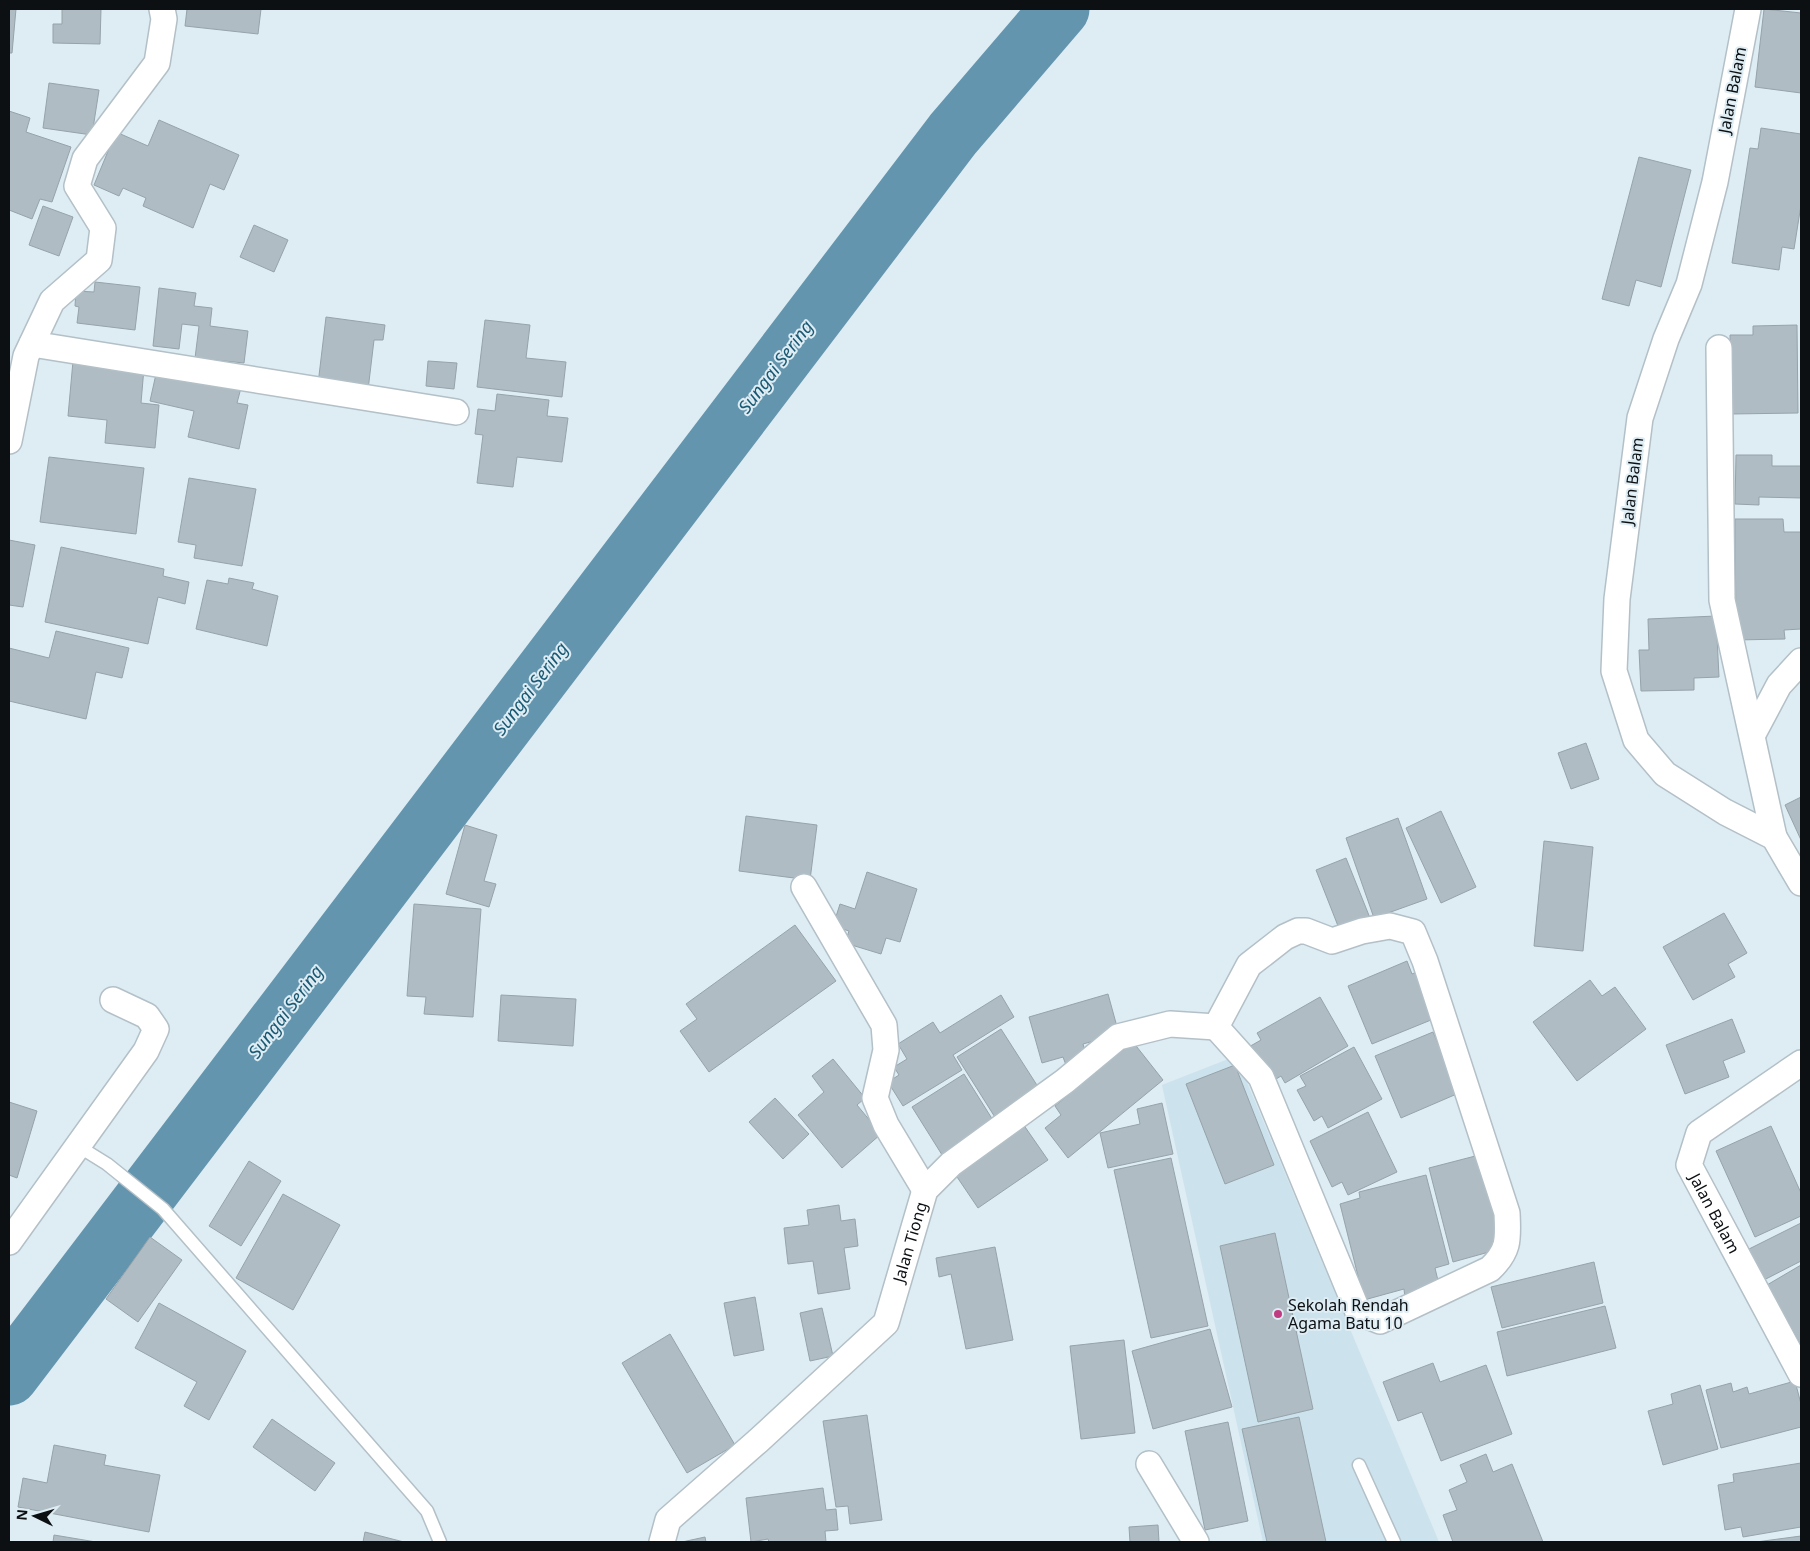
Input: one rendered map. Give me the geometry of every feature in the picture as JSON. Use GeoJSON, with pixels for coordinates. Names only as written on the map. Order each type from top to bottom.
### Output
{"type":"FeatureCollection","features":[{"type":"Feature","properties":{"kind":"street"},"geometry":{"type":"LineString","coordinates":[[9,441],[26,356],[52,301],[98,260],[104,228],[78,186],[85,158],[157,63],[164,19],[162,9]]}},
{"type":"Feature","properties":{"kind":"street","name":"Jalan Balam"},"geometry":{"type":"LineString","coordinates":[[1748,9],[1715,182],[1689,284],[1666,339],[1640,418],[1618,599],[1614,671],[1636,740],[1665,774],[1725,812],[1774,837]]}},
{"type":"Feature","properties":{"kind":"street"},"geometry":{"type":"LineString","coordinates":[[32,344],[456,412]]}},
{"type":"Feature","properties":{"kind":"street"},"geometry":{"type":"LineString","coordinates":[[1719,348],[1722,600],[1774,837],[1801,883]]}},
{"type":"Feature","properties":{"kind":"street"},"geometry":{"type":"LineString","coordinates":[[1752,734],[1780,685],[1801,661]]}},
{"type":"Feature","properties":{"kind":"street"},"geometry":{"type":"LineString","coordinates":[[804,887],[884,1025],[886,1050],[875,1098],[886,1125],[925,1190]]}},
{"type":"Feature","properties":{"kind":"street"},"geometry":{"type":"LineString","coordinates":[[1390,926],[1413,932],[1426,961],[1506,1213],[1508,1238],[1505,1251],[1500,1259],[1490,1269],[1380,1321],[1358,1312],[1261,1077],[1216,1027],[1248,965],[1285,937],[1298,931],[1306,931],[1332,941],[1362,931],[1390,926]]}},
{"type":"Feature","properties":{"kind":"street"},"geometry":{"type":"LineString","coordinates":[[9,1242],[146,1051],[156,1030],[147,1016],[113,1000]]}},
{"type":"Feature","properties":{"kind":"street","name":"Jalan Tiong"},"geometry":{"type":"LineString","coordinates":[[662,1542],[668,1520],[758,1441],[886,1323],[925,1190],[951,1164],[1064,1081],[1118,1037],[1170,1024],[1216,1027]]}},
{"type":"Feature","properties":{"kind":"street","name":"Jalan Balam"},"geometry":{"type":"LineString","coordinates":[[1801,1063],[1699,1134],[1689,1165],[1801,1374]]}},
{"type":"Feature","properties":{"kind":"street"},"geometry":{"type":"LineString","coordinates":[[1149,1464],[1196,1542]]}},
{"type":"Feature","properties":{"kind":"lane"},"geometry":{"type":"LineString","coordinates":[[78,1146],[107,1164],[163,1209],[428,1511],[440,1542]]}},
{"type":"Feature","properties":{"kind":"lane"},"geometry":{"type":"LineString","coordinates":[[1359,1465],[1394,1542]]}},
{"type":"Feature","properties":{"kind":"shaded area","name":"Sekolah Rendah Agama Batu 10"},"geometry":{"type":"Polygon","coordinates":[[[1236,1056],[1439,1542],[1263,1542],[1162,1085],[1236,1056]]]}},
{"type":"Feature","properties":{"kind":"building"},"geometry":{"type":"Polygon","coordinates":[[[9,9],[16,9],[12,53],[9,53],[9,9]]]}},
{"type":"Feature","properties":{"kind":"building"},"geometry":{"type":"Polygon","coordinates":[[[62,9],[101,9],[100,44],[53,43],[53,24],[62,24],[62,9]]]}},
{"type":"Feature","properties":{"kind":"building"},"geometry":{"type":"Polygon","coordinates":[[[187,9],[261,9],[258,34],[185,26],[187,9]]]}},
{"type":"Feature","properties":{"kind":"building"},"geometry":{"type":"Polygon","coordinates":[[[1764,9],[1801,13],[1801,93],[1755,87],[1764,9]]]}},
{"type":"Feature","properties":{"kind":"building"},"geometry":{"type":"Polygon","coordinates":[[[49,83],[99,90],[92,135],[43,128],[49,83]]]}},
{"type":"Feature","properties":{"kind":"building"},"geometry":{"type":"Polygon","coordinates":[[[9,111],[30,118],[26,132],[71,147],[52,202],[40,199],[32,219],[9,210],[9,111]]]}},
{"type":"Feature","properties":{"kind":"building"},"geometry":{"type":"Polygon","coordinates":[[[159,120],[239,155],[224,190],[210,184],[193,228],[143,206],[146,198],[123,188],[119,196],[94,185],[116,132],[148,146],[159,120]]]}},
{"type":"Feature","properties":{"kind":"building"},"geometry":{"type":"Polygon","coordinates":[[[1761,128],[1801,134],[1801,205],[1794,249],[1782,247],[1779,270],[1732,263],[1750,148],[1758,149],[1761,128]]]}},
{"type":"Feature","properties":{"kind":"building"},"geometry":{"type":"Polygon","coordinates":[[[1639,157],[1691,170],[1661,287],[1636,280],[1629,306],[1602,299],[1639,157]]]}},
{"type":"Feature","properties":{"kind":"building"},"geometry":{"type":"Polygon","coordinates":[[[43,206],[73,217],[59,256],[29,245],[43,206]]]}},
{"type":"Feature","properties":{"kind":"building"},"geometry":{"type":"Polygon","coordinates":[[[254,225],[288,240],[274,272],[240,257],[254,225]]]}},
{"type":"Feature","properties":{"kind":"building"},"geometry":{"type":"Polygon","coordinates":[[[95,282],[140,287],[135,330],[77,323],[79,307],[75,306],[76,291],[94,292],[95,282]]]}},
{"type":"Feature","properties":{"kind":"building"},"geometry":{"type":"Polygon","coordinates":[[[159,288],[196,293],[194,306],[212,308],[210,326],[248,331],[244,363],[195,358],[199,326],[182,324],[179,349],[153,346],[159,288]]]}},
{"type":"Feature","properties":{"kind":"building"},"geometry":{"type":"Polygon","coordinates":[[[326,317],[385,325],[383,340],[374,340],[368,390],[318,384],[326,317]]]}},
{"type":"Feature","properties":{"kind":"building"},"geometry":{"type":"Polygon","coordinates":[[[485,320],[530,325],[526,358],[566,362],[562,397],[477,387],[485,320]]]}},
{"type":"Feature","properties":{"kind":"building"},"geometry":{"type":"Polygon","coordinates":[[[1797,325],[1798,413],[1731,414],[1730,335],[1753,335],[1753,326],[1797,325]]]}},
{"type":"Feature","properties":{"kind":"building"},"geometry":{"type":"Polygon","coordinates":[[[73,361],[144,368],[141,403],[159,405],[155,448],[105,443],[107,420],[68,416],[73,361]]]}},
{"type":"Feature","properties":{"kind":"building"},"geometry":{"type":"Polygon","coordinates":[[[428,361],[457,363],[454,389],[426,386],[428,361]]]}},
{"type":"Feature","properties":{"kind":"building"},"geometry":{"type":"Polygon","coordinates":[[[158,365],[242,384],[237,403],[248,405],[239,449],[188,437],[194,411],[150,401],[158,365]]]}},
{"type":"Feature","properties":{"kind":"building"},"geometry":{"type":"Polygon","coordinates":[[[497,394],[549,400],[547,416],[568,418],[562,462],[517,457],[513,487],[477,483],[483,435],[475,434],[478,409],[495,411],[497,394]]]}},
{"type":"Feature","properties":{"kind":"building"},"geometry":{"type":"Polygon","coordinates":[[[1736,455],[1772,455],[1772,466],[1801,466],[1801,498],[1759,497],[1759,505],[1735,504],[1736,455]]]}},
{"type":"Feature","properties":{"kind":"building"},"geometry":{"type":"Polygon","coordinates":[[[49,457],[144,468],[136,534],[40,522],[49,457]]]}},
{"type":"Feature","properties":{"kind":"building"},"geometry":{"type":"Polygon","coordinates":[[[189,478],[256,489],[242,566],[194,558],[196,545],[178,542],[189,478]]]}},
{"type":"Feature","properties":{"kind":"building"},"geometry":{"type":"Polygon","coordinates":[[[1735,519],[1783,519],[1784,532],[1801,532],[1801,629],[1784,630],[1785,639],[1736,640],[1735,519]]]}},
{"type":"Feature","properties":{"kind":"building"},"geometry":{"type":"Polygon","coordinates":[[[9,540],[35,545],[23,607],[9,605],[9,540]]]}},
{"type":"Feature","properties":{"kind":"building"},"geometry":{"type":"Polygon","coordinates":[[[61,547],[164,569],[163,576],[189,582],[185,604],[158,597],[148,644],[45,622],[61,547]]]}},
{"type":"Feature","properties":{"kind":"building"},"geometry":{"type":"Polygon","coordinates":[[[229,578],[254,583],[252,589],[278,596],[267,646],[196,629],[207,580],[228,584],[229,578]]]}},
{"type":"Feature","properties":{"kind":"building"},"geometry":{"type":"Polygon","coordinates":[[[1716,616],[1719,677],[1694,678],[1694,690],[1641,691],[1639,650],[1649,650],[1648,619],[1716,616]]]}},
{"type":"Feature","properties":{"kind":"building"},"geometry":{"type":"Polygon","coordinates":[[[56,631],[129,648],[122,678],[96,672],[86,719],[9,701],[9,648],[49,658],[56,631]]]}},
{"type":"Feature","properties":{"kind":"building"},"geometry":{"type":"Polygon","coordinates":[[[1586,743],[1599,779],[1571,789],[1558,753],[1586,743]]]}},
{"type":"Feature","properties":{"kind":"building"},"geometry":{"type":"Polygon","coordinates":[[[1801,797],[1801,840],[1785,805],[1801,797]]]}},
{"type":"Feature","properties":{"kind":"building"},"geometry":{"type":"Polygon","coordinates":[[[1441,811],[1476,887],[1441,903],[1406,828],[1441,811]]]}},
{"type":"Feature","properties":{"kind":"building"},"geometry":{"type":"Polygon","coordinates":[[[746,816],[817,825],[810,880],[739,871],[746,816]]]}},
{"type":"Feature","properties":{"kind":"building"},"geometry":{"type":"Polygon","coordinates":[[[1398,818],[1427,899],[1374,918],[1346,838],[1398,818]]]}},
{"type":"Feature","properties":{"kind":"building"},"geometry":{"type":"Polygon","coordinates":[[[465,825],[497,835],[484,881],[496,884],[489,907],[446,894],[465,825]]]}},
{"type":"Feature","properties":{"kind":"building"},"geometry":{"type":"Polygon","coordinates":[[[1544,841],[1593,847],[1583,951],[1534,946],[1544,841]]]}},
{"type":"Feature","properties":{"kind":"building"},"geometry":{"type":"Polygon","coordinates":[[[1346,858],[1370,918],[1340,931],[1316,870],[1346,858]]]}},
{"type":"Feature","properties":{"kind":"building"},"geometry":{"type":"Polygon","coordinates":[[[867,872],[917,889],[900,942],[886,938],[881,954],[845,943],[849,931],[833,926],[840,904],[855,909],[867,872]]]}},
{"type":"Feature","properties":{"kind":"building"},"geometry":{"type":"Polygon","coordinates":[[[414,904],[481,909],[473,1017],[424,1014],[426,997],[407,996],[414,904]]]}},
{"type":"Feature","properties":{"kind":"building"},"geometry":{"type":"Polygon","coordinates":[[[1724,913],[1747,953],[1728,964],[1735,977],[1693,1000],[1663,947],[1724,913]]]}},
{"type":"Feature","properties":{"kind":"building"},"geometry":{"type":"Polygon","coordinates":[[[795,925],[836,981],[709,1072],[680,1031],[697,1019],[686,1004],[795,925]]]}},
{"type":"Feature","properties":{"kind":"building"},"geometry":{"type":"Polygon","coordinates":[[[1407,961],[1412,974],[1433,965],[1447,1000],[1427,1008],[1431,1020],[1372,1044],[1348,986],[1407,961]]]}},
{"type":"Feature","properties":{"kind":"building"},"geometry":{"type":"Polygon","coordinates":[[[1590,980],[1602,996],[1615,987],[1646,1029],[1577,1081],[1533,1022],[1590,980]]]}},
{"type":"Feature","properties":{"kind":"building"},"geometry":{"type":"Polygon","coordinates":[[[1108,994],[1119,1034],[1083,1044],[1087,1059],[1066,1065],[1063,1057],[1042,1063],[1029,1017],[1108,994]]]}},
{"type":"Feature","properties":{"kind":"building"},"geometry":{"type":"Polygon","coordinates":[[[501,995],[576,999],[573,1046],[498,1041],[501,995]]]}},
{"type":"Feature","properties":{"kind":"building"},"geometry":{"type":"Polygon","coordinates":[[[1001,995],[1014,1017],[953,1055],[962,1070],[903,1106],[888,1082],[899,1075],[894,1067],[907,1059],[898,1044],[933,1022],[940,1033],[1001,995]]]}},
{"type":"Feature","properties":{"kind":"building"},"geometry":{"type":"Polygon","coordinates":[[[1320,997],[1348,1046],[1285,1083],[1281,1076],[1268,1084],[1247,1048],[1261,1040],[1257,1033],[1320,997]]]}},
{"type":"Feature","properties":{"kind":"building"},"geometry":{"type":"Polygon","coordinates":[[[1732,1019],[1745,1052],[1723,1061],[1729,1077],[1685,1094],[1666,1045],[1732,1019]]]}},
{"type":"Feature","properties":{"kind":"building"},"geometry":{"type":"Polygon","coordinates":[[[1001,1029],[1042,1093],[998,1122],[957,1057],[1001,1029]]]}},
{"type":"Feature","properties":{"kind":"building"},"geometry":{"type":"Polygon","coordinates":[[[1433,1032],[1439,1046],[1458,1037],[1459,1093],[1401,1118],[1375,1056],[1433,1032]]]}},
{"type":"Feature","properties":{"kind":"building"},"geometry":{"type":"Polygon","coordinates":[[[1133,1042],[1163,1080],[1068,1158],[1045,1128],[1061,1115],[1055,1106],[1133,1042]]]}},
{"type":"Feature","properties":{"kind":"building"},"geometry":{"type":"Polygon","coordinates":[[[1354,1047],[1382,1099],[1328,1128],[1322,1116],[1314,1121],[1297,1090],[1306,1086],[1300,1076],[1354,1047]]]}},
{"type":"Feature","properties":{"kind":"building"},"geometry":{"type":"Polygon","coordinates":[[[833,1059],[865,1098],[857,1105],[881,1134],[842,1168],[798,1115],[824,1092],[812,1076],[833,1059]]]}},
{"type":"Feature","properties":{"kind":"building"},"geometry":{"type":"Polygon","coordinates":[[[1235,1065],[1274,1165],[1225,1184],[1186,1084],[1235,1065]]]}},
{"type":"Feature","properties":{"kind":"building"},"geometry":{"type":"Polygon","coordinates":[[[964,1074],[996,1125],[944,1158],[912,1107],[964,1074]]]}},
{"type":"Feature","properties":{"kind":"building"},"geometry":{"type":"Polygon","coordinates":[[[775,1098],[809,1134],[783,1159],[749,1122],[775,1098]]]}},
{"type":"Feature","properties":{"kind":"building"},"geometry":{"type":"Polygon","coordinates":[[[9,1102],[37,1111],[17,1178],[9,1175],[9,1102]]]}},
{"type":"Feature","properties":{"kind":"building"},"geometry":{"type":"Polygon","coordinates":[[[1162,1103],[1173,1154],[1108,1168],[1100,1133],[1140,1124],[1137,1109],[1162,1103]]]}},
{"type":"Feature","properties":{"kind":"building"},"geometry":{"type":"Polygon","coordinates":[[[1368,1112],[1397,1172],[1348,1195],[1342,1182],[1332,1187],[1310,1141],[1368,1112]]]}},
{"type":"Feature","properties":{"kind":"building"},"geometry":{"type":"Polygon","coordinates":[[[1023,1124],[1048,1160],[978,1208],[953,1171],[1023,1124]]]}},
{"type":"Feature","properties":{"kind":"building"},"geometry":{"type":"Polygon","coordinates":[[[1771,1126],[1801,1193],[1801,1216],[1755,1237],[1716,1151],[1771,1126]]]}},
{"type":"Feature","properties":{"kind":"building"},"geometry":{"type":"Polygon","coordinates":[[[1483,1154],[1507,1247],[1453,1262],[1429,1168],[1483,1154]]]}},
{"type":"Feature","properties":{"kind":"building"},"geometry":{"type":"Polygon","coordinates":[[[1171,1158],[1208,1326],[1151,1338],[1114,1170],[1171,1158]]]}},
{"type":"Feature","properties":{"kind":"building"},"geometry":{"type":"Polygon","coordinates":[[[249,1161],[281,1181],[241,1246],[209,1226],[249,1161]]]}},
{"type":"Feature","properties":{"kind":"building"},"geometry":{"type":"Polygon","coordinates":[[[1426,1175],[1449,1264],[1435,1268],[1440,1289],[1405,1298],[1404,1289],[1364,1300],[1340,1204],[1360,1198],[1359,1192],[1426,1175]]]}},
{"type":"Feature","properties":{"kind":"building"},"geometry":{"type":"Polygon","coordinates":[[[283,1194],[340,1225],[293,1310],[236,1278],[283,1194]]]}},
{"type":"Feature","properties":{"kind":"building"},"geometry":{"type":"Polygon","coordinates":[[[839,1205],[841,1221],[855,1219],[858,1246],[844,1248],[850,1289],[818,1294],[813,1261],[788,1264],[784,1228],[809,1225],[807,1210],[839,1205]]]}},
{"type":"Feature","properties":{"kind":"building"},"geometry":{"type":"Polygon","coordinates":[[[1801,1223],[1801,1261],[1762,1281],[1747,1250],[1801,1223]]]}},
{"type":"Feature","properties":{"kind":"building"},"geometry":{"type":"Polygon","coordinates":[[[1275,1233],[1313,1409],[1258,1422],[1220,1246],[1275,1233]]]}},
{"type":"Feature","properties":{"kind":"building"},"geometry":{"type":"Polygon","coordinates":[[[150,1237],[182,1260],[138,1322],[106,1299],[150,1237]]]}},
{"type":"Feature","properties":{"kind":"building"},"geometry":{"type":"Polygon","coordinates":[[[995,1247],[1013,1340],[966,1349],[951,1274],[939,1277],[936,1258],[995,1247]]]}},
{"type":"Feature","properties":{"kind":"building"},"geometry":{"type":"Polygon","coordinates":[[[1594,1262],[1603,1303],[1502,1328],[1491,1287],[1594,1262]]]}},
{"type":"Feature","properties":{"kind":"building"},"geometry":{"type":"Polygon","coordinates":[[[1801,1265],[1801,1345],[1767,1285],[1801,1265]]]}},
{"type":"Feature","properties":{"kind":"building"},"geometry":{"type":"Polygon","coordinates":[[[755,1297],[764,1350],[734,1356],[724,1303],[755,1297]]]}},
{"type":"Feature","properties":{"kind":"building"},"geometry":{"type":"Polygon","coordinates":[[[159,1303],[246,1351],[209,1420],[184,1406],[197,1382],[135,1348],[159,1303]]]}},
{"type":"Feature","properties":{"kind":"building"},"geometry":{"type":"Polygon","coordinates":[[[1605,1306],[1616,1348],[1507,1376],[1497,1332],[1605,1306]]]}},
{"type":"Feature","properties":{"kind":"building"},"geometry":{"type":"Polygon","coordinates":[[[822,1308],[833,1356],[810,1361],[800,1313],[822,1308]]]}},
{"type":"Feature","properties":{"kind":"building"},"geometry":{"type":"Polygon","coordinates":[[[1210,1329],[1232,1407],[1153,1429],[1132,1351],[1210,1329]]]}},
{"type":"Feature","properties":{"kind":"building"},"geometry":{"type":"Polygon","coordinates":[[[670,1334],[735,1445],[687,1473],[622,1363],[670,1334]]]}},
{"type":"Feature","properties":{"kind":"building"},"geometry":{"type":"Polygon","coordinates":[[[1124,1340],[1135,1433],[1081,1439],[1070,1346],[1124,1340]]]}},
{"type":"Feature","properties":{"kind":"building"},"geometry":{"type":"Polygon","coordinates":[[[1433,1363],[1440,1382],[1486,1365],[1512,1434],[1441,1461],[1422,1412],[1398,1421],[1383,1382],[1433,1363]]]}},
{"type":"Feature","properties":{"kind":"building"},"geometry":{"type":"Polygon","coordinates":[[[1795,1381],[1801,1404],[1801,1427],[1721,1448],[1706,1390],[1731,1383],[1733,1392],[1747,1387],[1749,1394],[1795,1381]]]}},
{"type":"Feature","properties":{"kind":"building"},"geometry":{"type":"Polygon","coordinates":[[[1700,1385],[1718,1449],[1663,1465],[1648,1411],[1673,1404],[1671,1394],[1700,1385]]]}},
{"type":"Feature","properties":{"kind":"building"},"geometry":{"type":"Polygon","coordinates":[[[867,1415],[882,1520],[850,1524],[848,1506],[836,1507],[823,1421],[867,1415]]]}},
{"type":"Feature","properties":{"kind":"building"},"geometry":{"type":"Polygon","coordinates":[[[1299,1417],[1326,1542],[1267,1542],[1242,1429],[1299,1417]]]}},
{"type":"Feature","properties":{"kind":"building"},"geometry":{"type":"Polygon","coordinates":[[[272,1419],[335,1463],[315,1491],[253,1447],[272,1419]]]}},
{"type":"Feature","properties":{"kind":"building"},"geometry":{"type":"Polygon","coordinates":[[[1228,1422],[1248,1521],[1205,1530],[1185,1431],[1228,1422]]]}},
{"type":"Feature","properties":{"kind":"building"},"geometry":{"type":"Polygon","coordinates":[[[54,1445],[106,1455],[104,1465],[160,1475],[149,1532],[18,1507],[23,1478],[47,1483],[54,1445]]]}},
{"type":"Feature","properties":{"kind":"building"},"geometry":{"type":"Polygon","coordinates":[[[1486,1454],[1493,1472],[1512,1464],[1543,1542],[1453,1542],[1443,1515],[1457,1510],[1449,1490],[1467,1482],[1460,1465],[1486,1454]]]}},
{"type":"Feature","properties":{"kind":"building"},"geometry":{"type":"Polygon","coordinates":[[[1801,1463],[1801,1527],[1743,1537],[1741,1527],[1725,1530],[1718,1485],[1734,1482],[1733,1474],[1801,1463]]]}},
{"type":"Feature","properties":{"kind":"building"},"geometry":{"type":"Polygon","coordinates":[[[823,1488],[826,1510],[836,1509],[838,1530],[825,1531],[826,1542],[769,1542],[768,1539],[751,1542],[746,1498],[823,1488]]]}},
{"type":"Feature","properties":{"kind":"building"},"geometry":{"type":"Polygon","coordinates":[[[1158,1525],[1159,1542],[1130,1542],[1129,1527],[1158,1525]]]}},
{"type":"Feature","properties":{"kind":"building"},"geometry":{"type":"Polygon","coordinates":[[[365,1532],[404,1542],[363,1542],[365,1532]]]}},
{"type":"Feature","properties":{"kind":"building"},"geometry":{"type":"Polygon","coordinates":[[[54,1535],[96,1542],[53,1542],[54,1535]]]}},
{"type":"Feature","properties":{"kind":"building"},"geometry":{"type":"Polygon","coordinates":[[[1801,1536],[1801,1542],[1756,1542],[1801,1536]]]}},
{"type":"Feature","properties":{"kind":"building"},"geometry":{"type":"Polygon","coordinates":[[[705,1537],[706,1542],[682,1542],[705,1537]]]}},
{"type":"Feature","properties":{"kind":"waterway","name":"Sungai Sering"},"geometry":{"type":"LineString","coordinates":[[9,1376],[953,134],[1060,9]]}},
{"type":"Feature","properties":{"kind":"place","name":"Sekolah Rendah Agama Batu 10"},"geometry":{"type":"Point","coordinates":[1278,1314]}}]}
